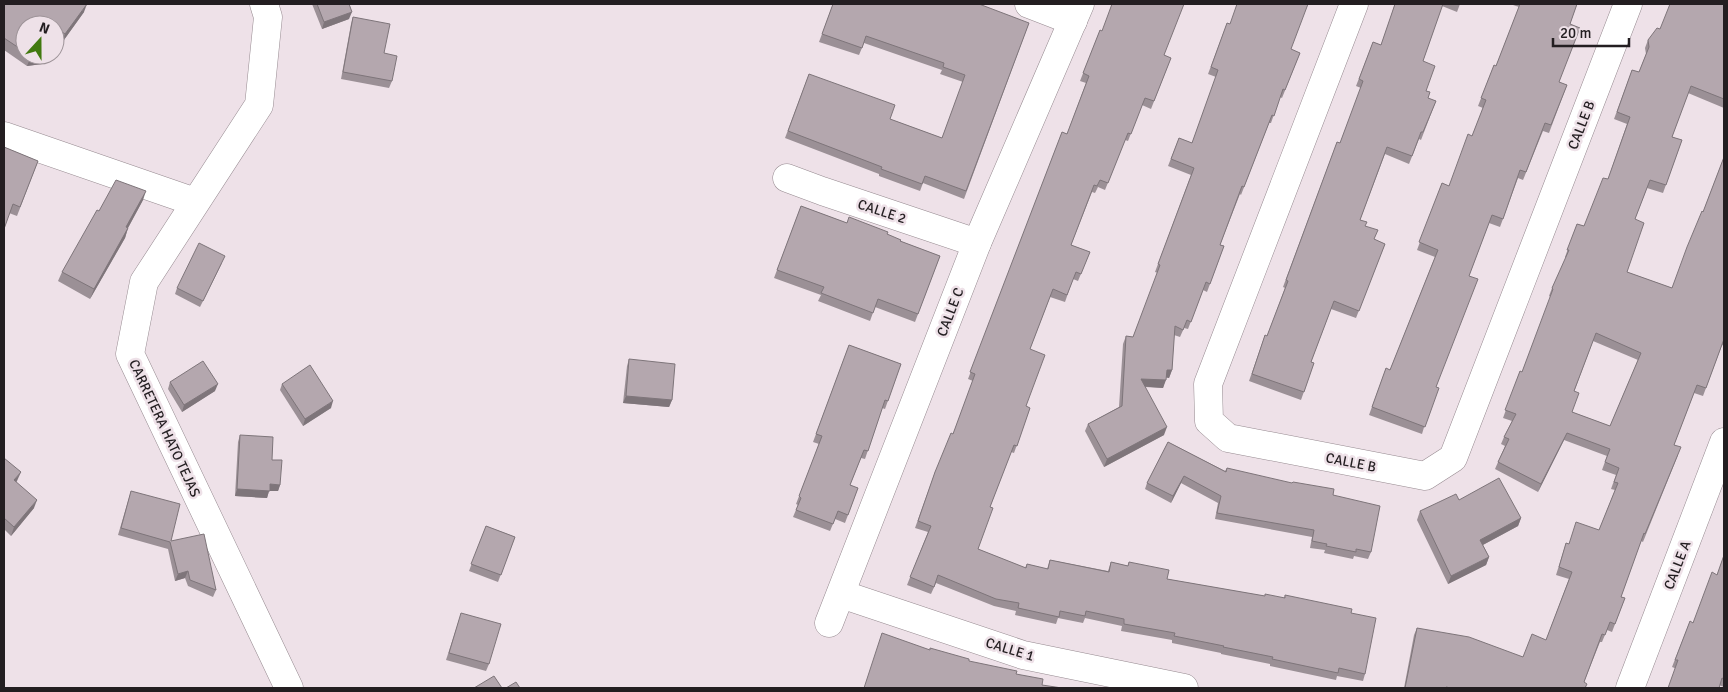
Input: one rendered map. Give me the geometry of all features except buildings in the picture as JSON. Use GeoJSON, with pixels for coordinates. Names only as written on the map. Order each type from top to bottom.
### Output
{"type":"FeatureCollection","features":[{"type":"Feature","properties":{"kind":"street","name":"CARRETERA HATO TEJAS"},"geometry":{"type":"LineString","coordinates":[[264,4],[268,17],[259,105],[144,282],[130,354],[289,688]]}},
{"type":"Feature","properties":{"kind":"street"},"geometry":{"type":"LineString","coordinates":[[1029,4],[1077,13]]}},
{"type":"Feature","properties":{"kind":"street","name":"CALLE B"},"geometry":{"type":"LineString","coordinates":[[1354,4],[1208,384],[1209,421],[1228,438],[1425,476],[1453,458],[1628,4]]}},
{"type":"Feature","properties":{"kind":"street","name":"CALLE C"},"geometry":{"type":"LineString","coordinates":[[829,623],[977,242],[1077,13]]}},
{"type":"Feature","properties":{"kind":"street"},"geometry":{"type":"LineString","coordinates":[[4,136],[195,202]]}},
{"type":"Feature","properties":{"kind":"street","name":"CALLE 2"},"geometry":{"type":"LineString","coordinates":[[787,178],[977,242]]}},
{"type":"Feature","properties":{"kind":"street","name":"CALLE A"},"geometry":{"type":"LineString","coordinates":[[1630,688],[1724,442]]}},
{"type":"Feature","properties":{"kind":"street","name":"CALLE 1"},"geometry":{"type":"LineString","coordinates":[[841,594],[1023,655],[1184,688]]}}]}
